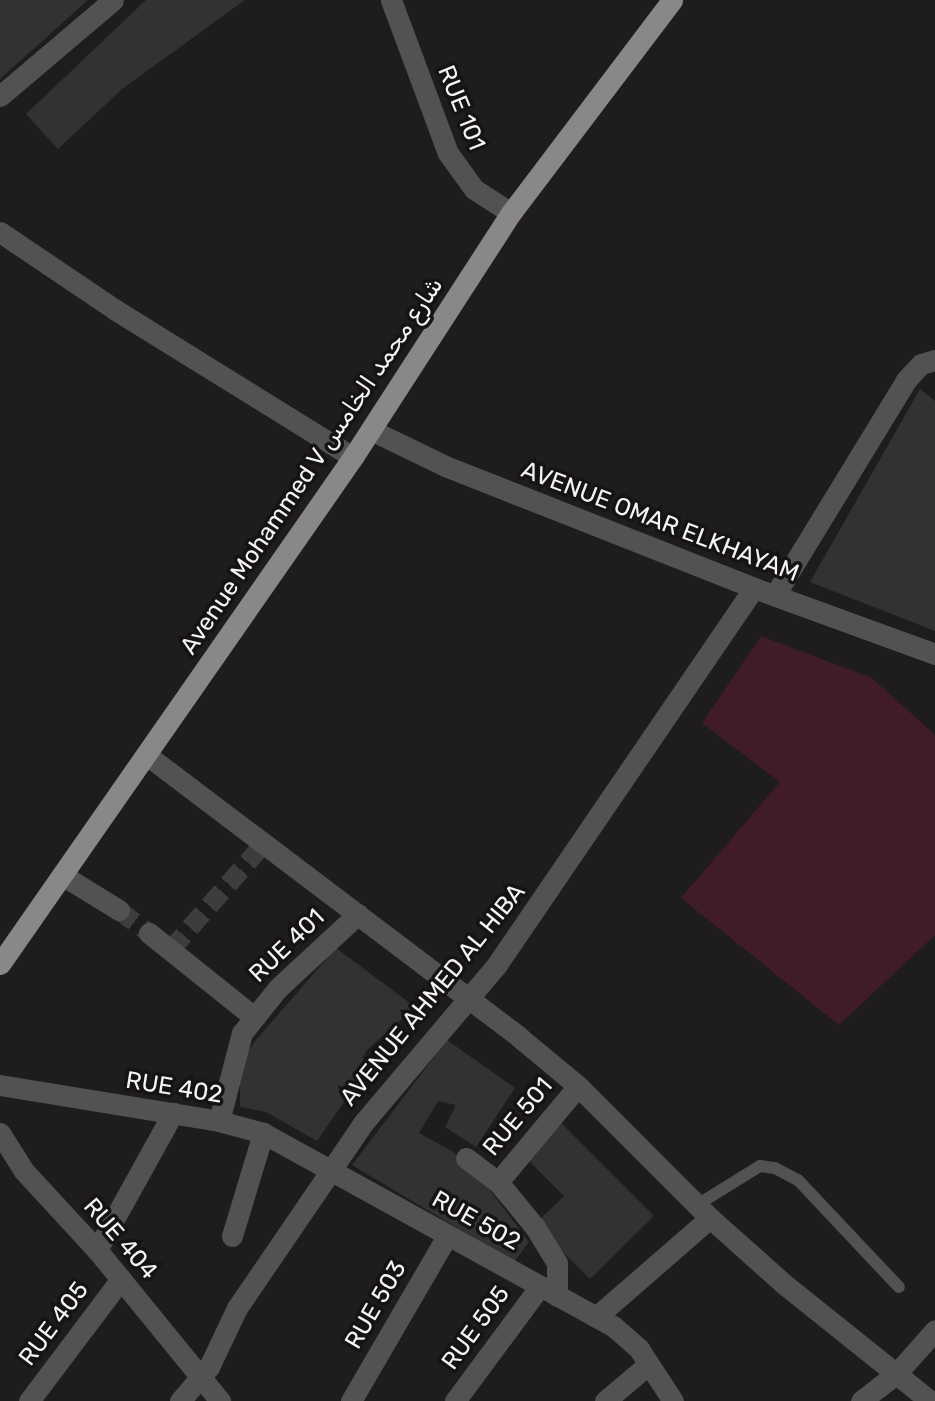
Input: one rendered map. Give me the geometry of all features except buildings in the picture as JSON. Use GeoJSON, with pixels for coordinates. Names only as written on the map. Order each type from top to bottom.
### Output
{"type":"FeatureCollection","features":[{"type":"Feature","properties":{"kind":"main road","name":"Avenue Mohammed V شارع محمد الخامس"},"geometry":{"type":"LineString","coordinates":[[0,964],[148,756],[353,457],[511,213],[672,0]]}},
{"type":"Feature","properties":{"kind":"street"},"geometry":{"type":"LineString","coordinates":[[0,96],[113,0]]}},
{"type":"Feature","properties":{"kind":"street","name":"RUE 101"},"geometry":{"type":"LineString","coordinates":[[391,0],[448,153],[474,189],[511,213]]}},
{"type":"Feature","properties":{"kind":"street"},"geometry":{"type":"LineString","coordinates":[[0,232],[114,309],[353,457]]}},
{"type":"Feature","properties":{"kind":"street"},"geometry":{"type":"LineString","coordinates":[[775,596],[906,380],[921,364],[935,360]]}},
{"type":"Feature","properties":{"kind":"street","name":"AVENUE OMAR ELKHAYAM"},"geometry":{"type":"LineString","coordinates":[[371,429],[445,466],[754,588],[935,654]]}},
{"type":"Feature","properties":{"kind":"street","name":"AVENUE AHMED AL HIBA"},"geometry":{"type":"LineString","coordinates":[[180,1401],[202,1378],[237,1308],[331,1169],[372,1112],[469,997],[552,890],[754,588]]}},
{"type":"Feature","properties":{"kind":"street"},"geometry":{"type":"LineString","coordinates":[[148,756],[469,997],[578,1086],[704,1211],[783,1284],[930,1401]]}},
{"type":"Feature","properties":{"kind":"street"},"geometry":{"type":"LineString","coordinates":[[62,876],[119,910]]}},
{"type":"Feature","properties":{"kind":"street","name":"RUE 401"},"geometry":{"type":"LineString","coordinates":[[219,1121],[236,1049],[254,1017],[278,988],[358,914]]}},
{"type":"Feature","properties":{"kind":"street","name":"RUE 401"},"geometry":{"type":"LineString","coordinates":[[149,933],[254,1017]]}},
{"type":"Feature","properties":{"kind":"street","name":"RUE 402"},"geometry":{"type":"LineString","coordinates":[[0,1085],[219,1121],[263,1133],[331,1169]]}},
{"type":"Feature","properties":{"kind":"street","name":"RUE 501"},"geometry":{"type":"LineString","coordinates":[[498,1182],[578,1086]]}},
{"type":"Feature","properties":{"kind":"street"},"geometry":{"type":"LineString","coordinates":[[97,1250],[173,1113]]}},
{"type":"Feature","properties":{"kind":"street","name":"RUE 404"},"geometry":{"type":"LineString","coordinates":[[0,1133],[24,1171],[97,1250],[220,1401]]}},
{"type":"Feature","properties":{"kind":"street"},"geometry":{"type":"LineString","coordinates":[[232,1236],[263,1133]]}},
{"type":"Feature","properties":{"kind":"street","name":"RUE 501"},"geometry":{"type":"LineString","coordinates":[[466,1158],[498,1182],[557,1263],[548,1291]]}},
{"type":"Feature","properties":{"kind":"street","name":"RUE 502"},"geometry":{"type":"LineString","coordinates":[[331,1169],[627,1336],[673,1401]]}},
{"type":"Feature","properties":{"kind":"street"},"geometry":{"type":"LineString","coordinates":[[596,1317],[704,1211]]}},
{"type":"Feature","properties":{"kind":"street","name":"RUE 503"},"geometry":{"type":"LineString","coordinates":[[351,1401],[447,1236]]}},
{"type":"Feature","properties":{"kind":"street","name":"RUE 405"},"geometry":{"type":"LineString","coordinates":[[29,1401],[121,1279]]}},
{"type":"Feature","properties":{"kind":"street","name":"RUE 505"},"geometry":{"type":"LineString","coordinates":[[455,1401],[548,1291]]}},
{"type":"Feature","properties":{"kind":"street"},"geometry":{"type":"LineString","coordinates":[[861,1401],[897,1373],[935,1330]]}},
{"type":"Feature","properties":{"kind":"street"},"geometry":{"type":"LineString","coordinates":[[605,1401],[649,1364]]}},
{"type":"Feature","properties":{"kind":"lane"},"geometry":{"type":"LineString","coordinates":[[704,1211],[760,1166],[775,1168],[798,1180],[899,1287]]}},
{"type":"Feature","properties":{"kind":"shaded area"},"geometry":{"type":"Polygon","coordinates":[[[761,636],[872,678],[935,735],[935,935],[839,1025],[681,898],[780,782],[702,723],[761,636]]]}},
{"type":"Feature","properties":{"kind":"tunnel"},"geometry":{"type":"LineString","coordinates":[[171,949],[265,842]]}},
{"type":"Feature","properties":{"kind":"tunnel"},"geometry":{"type":"LineString","coordinates":[[119,910],[149,933]]}}]}
